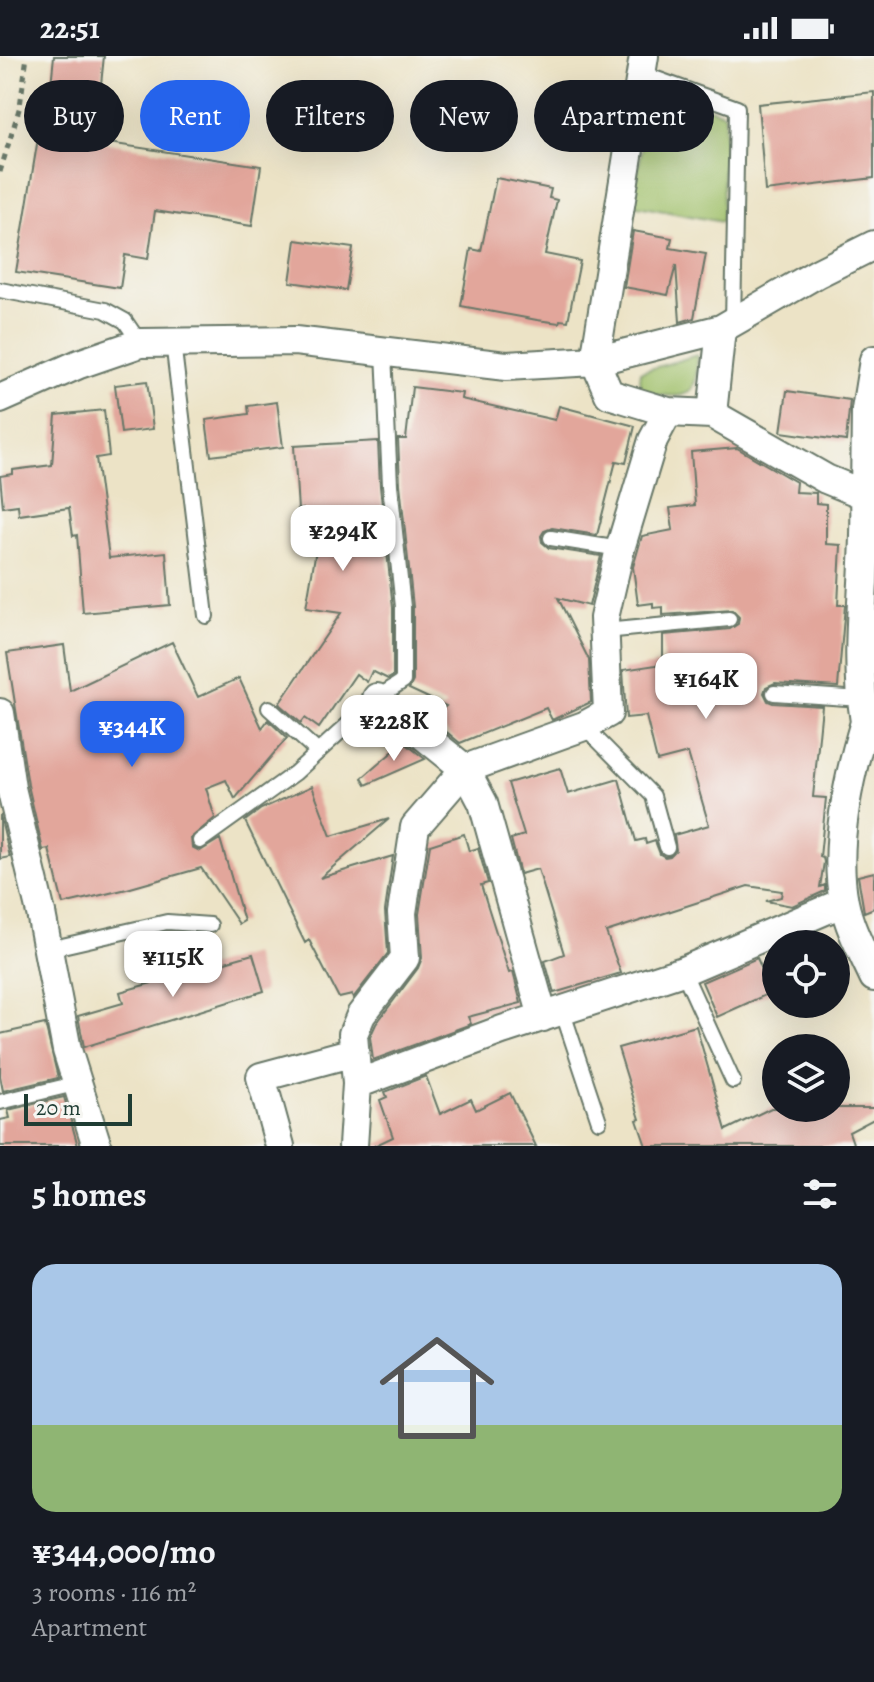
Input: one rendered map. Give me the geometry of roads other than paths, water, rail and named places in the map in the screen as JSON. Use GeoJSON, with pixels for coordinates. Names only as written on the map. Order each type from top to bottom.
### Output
{"type":"FeatureCollection","features":[{"type":"Feature","properties":{"kind":"street"},"geometry":{"type":"LineString","coordinates":[[644,65],[595,361],[609,394],[668,412],[712,414],[826,479],[865,495]]}},
{"type":"Feature","properties":{"kind":"street"},"geometry":{"type":"LineString","coordinates":[[0,399],[79,364],[140,343],[295,341],[506,366],[595,361],[727,326],[818,273],[874,245]]}},
{"type":"Feature","properties":{"kind":"street"},"geometry":{"type":"LineString","coordinates":[[712,414],[727,326]]}},
{"type":"Feature","properties":{"kind":"street"},"geometry":{"type":"LineString","coordinates":[[874,360],[866,410],[860,595],[867,714],[850,771],[841,867],[844,902],[874,977]]}},
{"type":"Feature","properties":{"kind":"street"},"geometry":{"type":"LineString","coordinates":[[353,1146],[357,1084],[353,1034],[361,1015],[405,958],[402,913],[415,827],[465,769],[584,726],[608,713],[604,618],[620,549],[653,440],[668,412]]}},
{"type":"Feature","properties":{"kind":"street"},"geometry":{"type":"LineString","coordinates":[[377,698],[465,769],[483,803],[552,1013]]}},
{"type":"Feature","properties":{"kind":"street"},"geometry":{"type":"LineString","coordinates":[[0,713],[6,789],[49,949],[67,1050],[97,1146]]}},
{"type":"Feature","properties":{"kind":"street"},"geometry":{"type":"LineString","coordinates":[[357,1084],[552,1013],[683,971],[844,902]]}},
{"type":"Feature","properties":{"kind":"street"},"geometry":{"type":"LineString","coordinates":[[280,1146],[261,1077],[354,1052]]}},
{"type":"Feature","properties":{"kind":"lane"},"geometry":{"type":"LineString","coordinates":[[644,65],[737,108],[727,326]]}},
{"type":"Feature","properties":{"kind":"lane"},"geometry":{"type":"LineString","coordinates":[[0,290],[105,310],[125,321],[140,343]]}},
{"type":"Feature","properties":{"kind":"lane"},"geometry":{"type":"LineString","coordinates":[[173,342],[206,616]]}},
{"type":"Feature","properties":{"kind":"lane"},"geometry":{"type":"LineString","coordinates":[[200,841],[295,773],[377,698],[403,681],[403,607],[390,485],[384,352]]}},
{"type":"Feature","properties":{"kind":"lane"},"geometry":{"type":"LineString","coordinates":[[551,538],[620,549]]}},
{"type":"Feature","properties":{"kind":"lane"},"geometry":{"type":"LineString","coordinates":[[605,631],[729,619]]}},
{"type":"Feature","properties":{"kind":"lane"},"geometry":{"type":"LineString","coordinates":[[774,693],[867,714]]}},
{"type":"Feature","properties":{"kind":"lane"},"geometry":{"type":"LineString","coordinates":[[269,708],[318,752]]}},
{"type":"Feature","properties":{"kind":"lane"},"geometry":{"type":"LineString","coordinates":[[584,726],[653,796],[667,847]]}},
{"type":"Feature","properties":{"kind":"lane"},"geometry":{"type":"LineString","coordinates":[[49,949],[167,922],[210,925]]}},
{"type":"Feature","properties":{"kind":"lane"},"geometry":{"type":"LineString","coordinates":[[683,971],[733,1081]]}},
{"type":"Feature","properties":{"kind":"lane"},"geometry":{"type":"LineString","coordinates":[[552,1013],[599,1121]]}},
{"type":"Feature","properties":{"kind":"lane"},"geometry":{"type":"LineString","coordinates":[[0,1102],[79,1083]]}}]}
